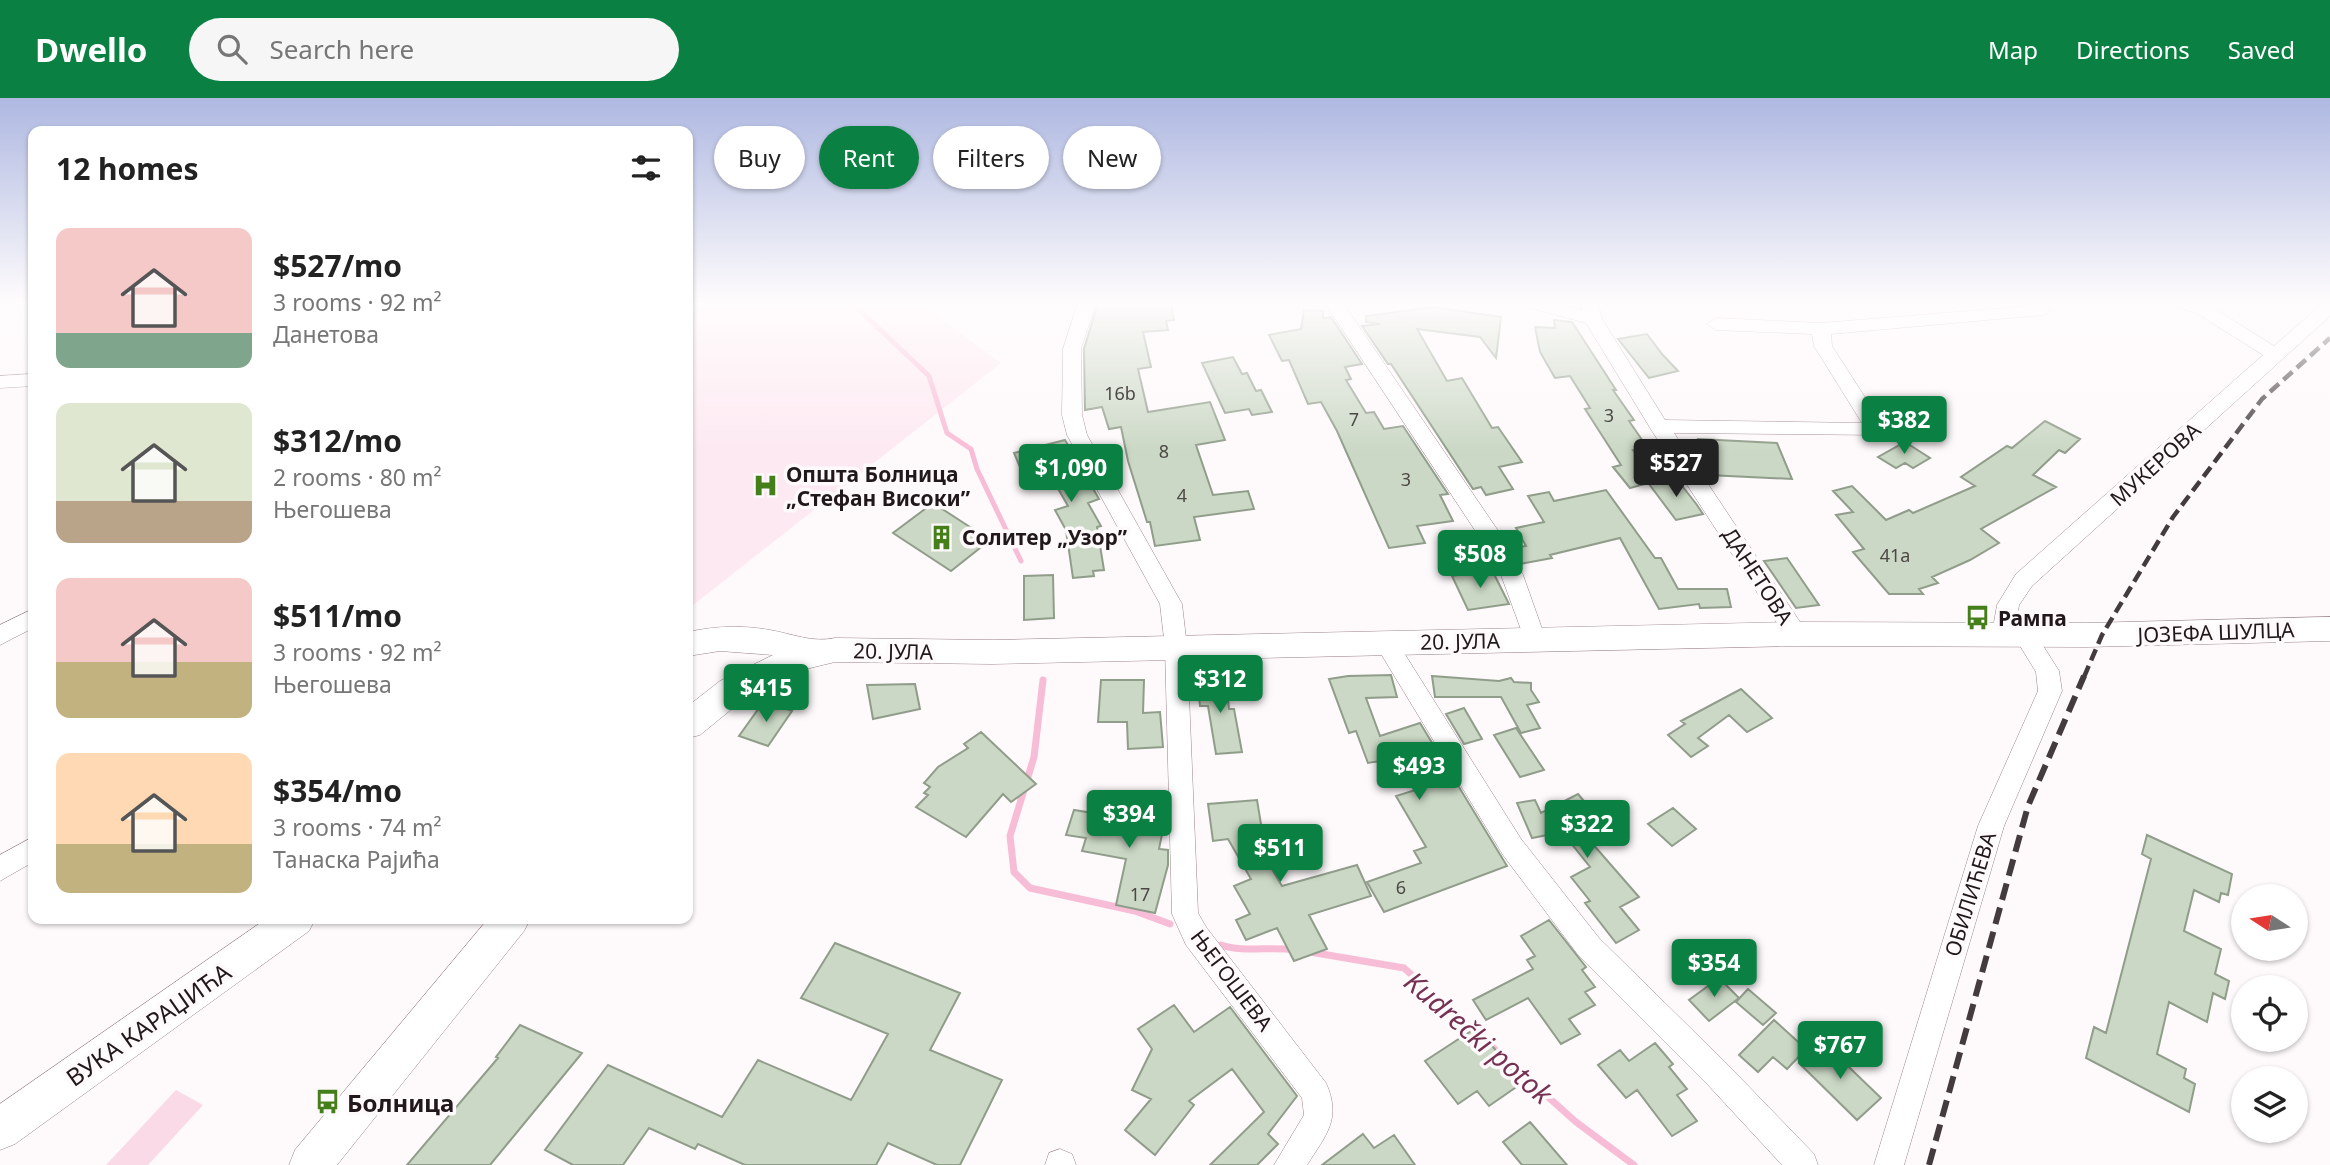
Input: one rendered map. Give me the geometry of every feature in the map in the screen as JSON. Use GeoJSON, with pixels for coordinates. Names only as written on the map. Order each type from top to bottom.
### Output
{"type":"FeatureCollection","features":[{"type":"Feature","properties":{"kind":"main road","name":"ЈОЗЕФА ШУЛЦА"},"geometry":{"type":"LineString","coordinates":[[2102,635],[2330,629]]}},
{"type":"Feature","properties":{"kind":"main road","name":"20. ЈУЛА"},"geometry":{"type":"LineString","coordinates":[[818,653],[857,649],[992,652],[1796,634],[2102,635]]}},
{"type":"Feature","properties":{"kind":"main road"},"geometry":{"type":"LineString","coordinates":[[693,643],[714,639],[758,639],[818,653]]}},
{"type":"Feature","properties":{"kind":"main road"},"geometry":{"type":"LineString","coordinates":[[693,721],[752,677],[787,662],[818,653]]}},
{"type":"Feature","properties":{"kind":"main road","name":"ВУКА КАРАЏИЋА"},"geometry":{"type":"LineString","coordinates":[[0,1129],[289,924]]}},
{"type":"Feature","properties":{"kind":"main road"},"geometry":{"type":"LineString","coordinates":[[310,1165],[507,924]]}},
{"type":"Feature","properties":{"kind":"street","name":"ЊЕГОШЕВА"},"geometry":{"type":"LineString","coordinates":[[1072,353],[1072,415],[1077,435],[1171,604],[1176,647],[1185,914],[1196,936],[1316,1093],[1319,1118],[1289,1165]]}},
{"type":"Feature","properties":{"kind":"street"},"geometry":{"type":"LineString","coordinates":[[1367,353],[1493,540],[1512,575],[1535,640]]}},
{"type":"Feature","properties":{"kind":"street","name":"ДАНЕТОВА"},"geometry":{"type":"LineString","coordinates":[[1616,353],[1659,426],[1796,634]]}},
{"type":"Feature","properties":{"kind":"street"},"geometry":{"type":"LineString","coordinates":[[1659,426],[1876,430],[1827,353]]}},
{"type":"Feature","properties":{"kind":"street"},"geometry":{"type":"LineString","coordinates":[[2273,353],[2276,355]]}},
{"type":"Feature","properties":{"kind":"street","name":"МУКЕРОВА"},"geometry":{"type":"LineString","coordinates":[[2014,634],[2006,608],[2015,590],[2278,353]]}},
{"type":"Feature","properties":{"kind":"street"},"geometry":{"type":"LineString","coordinates":[[0,382],[28,380]]}},
{"type":"Feature","properties":{"kind":"street"},"geometry":{"type":"LineString","coordinates":[[0,636],[28,621]]}},
{"type":"Feature","properties":{"kind":"street","name":"ОБИЛИЋЕВА"},"geometry":{"type":"LineString","coordinates":[[1889,1165],[1991,826],[2050,691],[2047,671],[2014,634]]}},
{"type":"Feature","properties":{"kind":"street"},"geometry":{"type":"LineString","coordinates":[[1386,643],[1512,847],[1589,947],[1718,1075],[1803,1165]]}},
{"type":"Feature","properties":{"kind":"street"},"geometry":{"type":"LineString","coordinates":[[0,869],[28,851]]}},
{"type":"Feature","properties":{"kind":"shaded area","name":"Општа Болница „Стефан Високи”"},"geometry":{"type":"Polygon","coordinates":[[[693,353],[987,353],[1001,363],[693,605],[693,353]]]}},
{"type":"Feature","properties":{"kind":"shaded area"},"geometry":{"type":"Polygon","coordinates":[[[176,1090],[203,1105],[148,1165],[106,1165],[176,1090]]]}},
{"type":"Feature","properties":{"kind":"building"},"geometry":{"type":"Polygon","coordinates":[[[1084,353],[1148,353],[1151,367],[1138,369],[1148,412],[1210,402],[1225,440],[1196,445],[1213,495],[1248,491],[1254,509],[1194,517],[1200,540],[1155,546],[1150,522],[1147,522],[1128,461],[1121,427],[1109,429],[1102,407],[1085,410],[1084,353]]]}},
{"type":"Feature","properties":{"kind":"building"},"geometry":{"type":"Polygon","coordinates":[[[1278,353],[1355,353],[1362,364],[1345,367],[1351,379],[1346,380],[1366,413],[1374,412],[1384,429],[1403,426],[1448,494],[1440,495],[1453,521],[1417,526],[1425,543],[1389,548],[1337,431],[1321,402],[1308,404],[1289,360],[1282,361],[1278,353]]]}},
{"type":"Feature","properties":{"kind":"building"},"geometry":{"type":"Polygon","coordinates":[[[1380,353],[1431,353],[1447,381],[1462,378],[1492,428],[1498,427],[1522,462],[1499,467],[1513,489],[1486,495],[1481,487],[1473,489],[1391,364],[1388,364],[1380,353]]]}},
{"type":"Feature","properties":{"kind":"building"},"geometry":{"type":"Polygon","coordinates":[[[1540,353],[1592,353],[1634,420],[1629,421],[1647,447],[1633,450],[1659,480],[1630,488],[1613,467],[1621,465],[1585,409],[1590,408],[1570,376],[1555,378],[1540,353]]]}},
{"type":"Feature","properties":{"kind":"building"},"geometry":{"type":"Polygon","coordinates":[[[1629,353],[1661,353],[1678,371],[1649,378],[1629,353]]]}},
{"type":"Feature","properties":{"kind":"building"},"geometry":{"type":"Polygon","coordinates":[[[1233,357],[1242,374],[1247,373],[1256,391],[1261,390],[1272,412],[1252,415],[1249,409],[1225,413],[1202,363],[1233,357]]]}},
{"type":"Feature","properties":{"kind":"building"},"geometry":{"type":"Polygon","coordinates":[[[2045,421],[2080,439],[2065,453],[2059,450],[2033,475],[2056,487],[1981,529],[1999,543],[1932,577],[1938,583],[1919,589],[1923,594],[1889,594],[1853,552],[1864,549],[1836,515],[1853,512],[1833,491],[1852,486],[1886,520],[1909,510],[1913,513],[1975,486],[1961,477],[2007,446],[2012,448],[2045,421]]]}},
{"type":"Feature","properties":{"kind":"building"},"geometry":{"type":"Polygon","coordinates":[[[1698,439],[1777,443],[1792,479],[1708,475],[1698,439]]]}},
{"type":"Feature","properties":{"kind":"building"},"geometry":{"type":"Polygon","coordinates":[[[1065,440],[1099,499],[1088,503],[1101,526],[1097,527],[1104,570],[1093,571],[1094,576],[1073,578],[1066,530],[1055,510],[1068,506],[1045,466],[1022,472],[1014,453],[1065,440]]]}},
{"type":"Feature","properties":{"kind":"building"},"geometry":{"type":"Polygon","coordinates":[[[1905,442],[1930,458],[1913,468],[1905,463],[1896,468],[1878,457],[1905,442]]]}},
{"type":"Feature","properties":{"kind":"building"},"geometry":{"type":"Polygon","coordinates":[[[1676,478],[1703,514],[1676,520],[1649,484],[1676,478]]]}},
{"type":"Feature","properties":{"kind":"building"},"geometry":{"type":"Polygon","coordinates":[[[1606,490],[1655,558],[1661,558],[1678,589],[1727,589],[1731,607],[1700,608],[1699,604],[1659,609],[1620,538],[1550,555],[1552,558],[1520,564],[1511,548],[1526,546],[1516,528],[1544,522],[1528,496],[1549,492],[1554,501],[1606,490]]]}},
{"type":"Feature","properties":{"kind":"building","name":"Солитер „Узор”"},"geometry":{"type":"Polygon","coordinates":[[[933,503],[990,540],[951,571],[893,533],[933,503]]]}},
{"type":"Feature","properties":{"kind":"building"},"geometry":{"type":"Polygon","coordinates":[[[1787,558],[1819,605],[1796,608],[1764,561],[1787,558]]]}},
{"type":"Feature","properties":{"kind":"building"},"geometry":{"type":"Polygon","coordinates":[[[1492,570],[1509,604],[1468,610],[1452,576],[1492,570]]]}},
{"type":"Feature","properties":{"kind":"building"},"geometry":{"type":"Polygon","coordinates":[[[1053,575],[1054,618],[1024,620],[1024,576],[1053,575]]]}},
{"type":"Feature","properties":{"kind":"building"},"geometry":{"type":"Polygon","coordinates":[[[1391,675],[1397,697],[1366,698],[1380,736],[1420,723],[1507,866],[1384,912],[1367,882],[1421,863],[1414,851],[1426,847],[1396,796],[1422,788],[1404,757],[1368,763],[1356,731],[1349,733],[1329,679],[1391,675]]]}},
{"type":"Feature","properties":{"kind":"building"},"geometry":{"type":"Polygon","coordinates":[[[1432,676],[1499,681],[1511,678],[1514,682],[1531,683],[1531,690],[1539,702],[1527,705],[1540,728],[1521,733],[1501,697],[1435,697],[1432,676]]]}},
{"type":"Feature","properties":{"kind":"building"},"geometry":{"type":"Polygon","coordinates":[[[1226,679],[1229,709],[1234,709],[1242,752],[1216,754],[1208,706],[1200,706],[1197,680],[1226,679]]]}},
{"type":"Feature","properties":{"kind":"building"},"geometry":{"type":"Polygon","coordinates":[[[1101,680],[1144,680],[1143,713],[1160,712],[1163,747],[1128,749],[1127,722],[1098,722],[1101,680]]]}},
{"type":"Feature","properties":{"kind":"building"},"geometry":{"type":"Polygon","coordinates":[[[915,684],[920,709],[873,719],[867,685],[915,684]]]}},
{"type":"Feature","properties":{"kind":"building"},"geometry":{"type":"Polygon","coordinates":[[[1741,689],[1772,718],[1747,732],[1729,715],[1698,738],[1708,746],[1691,757],[1668,735],[1685,724],[1681,721],[1741,689]]]}},
{"type":"Feature","properties":{"kind":"building"},"geometry":{"type":"Polygon","coordinates":[[[764,701],[792,711],[768,746],[739,736],[764,701]]]}},
{"type":"Feature","properties":{"kind":"building"},"geometry":{"type":"Polygon","coordinates":[[[1464,708],[1482,739],[1464,744],[1446,714],[1464,708]]]}},
{"type":"Feature","properties":{"kind":"building"},"geometry":{"type":"Polygon","coordinates":[[[1516,728],[1544,770],[1520,777],[1494,735],[1516,728]]]}},
{"type":"Feature","properties":{"kind":"building"},"geometry":{"type":"Polygon","coordinates":[[[981,732],[1036,784],[1011,802],[1003,794],[966,837],[916,807],[928,795],[924,793],[930,787],[924,783],[938,767],[968,748],[964,744],[981,732]]]}},
{"type":"Feature","properties":{"kind":"building"},"geometry":{"type":"Polygon","coordinates":[[[1578,794],[1610,832],[1591,842],[1639,897],[1620,907],[1639,930],[1616,943],[1585,903],[1590,901],[1571,877],[1590,867],[1562,832],[1532,838],[1517,803],[1535,800],[1541,813],[1578,794]]]}},
{"type":"Feature","properties":{"kind":"building"},"geometry":{"type":"Polygon","coordinates":[[[1257,800],[1263,836],[1253,837],[1282,886],[1357,865],[1371,896],[1309,915],[1327,949],[1294,961],[1277,928],[1246,940],[1236,920],[1250,914],[1234,886],[1251,879],[1228,839],[1213,841],[1208,804],[1257,800]]]}},
{"type":"Feature","properties":{"kind":"building"},"geometry":{"type":"Polygon","coordinates":[[[1121,802],[1167,810],[1159,849],[1168,850],[1168,865],[1155,913],[1116,905],[1126,859],[1082,851],[1086,838],[1066,835],[1074,810],[1117,817],[1121,802]]]}},
{"type":"Feature","properties":{"kind":"building"},"geometry":{"type":"Polygon","coordinates":[[[1673,808],[1696,829],[1672,846],[1648,824],[1673,808]]]}},
{"type":"Feature","properties":{"kind":"building"},"geometry":{"type":"Polygon","coordinates":[[[2147,835],[2232,874],[2228,895],[2221,893],[2219,902],[2194,890],[2184,931],[2221,949],[2215,974],[2229,981],[2225,999],[2213,993],[2207,1022],[2169,1002],[2157,1054],[2186,1069],[2184,1078],[2195,1084],[2189,1112],[2086,1058],[2094,1027],[2106,1033],[2151,859],[2142,854],[2147,835]]]}},
{"type":"Feature","properties":{"kind":"building"},"geometry":{"type":"Polygon","coordinates":[[[1549,920],[1586,967],[1582,970],[1595,987],[1585,992],[1595,1005],[1569,1019],[1580,1034],[1561,1044],[1528,998],[1486,1020],[1473,1000],[1533,969],[1527,960],[1535,956],[1521,936],[1549,920]]]}},
{"type":"Feature","properties":{"kind":"building"},"geometry":{"type":"Polygon","coordinates":[[[835,943],[960,993],[930,1050],[1002,1080],[960,1165],[937,1165],[888,1143],[876,1165],[745,1165],[698,1144],[695,1149],[649,1128],[623,1165],[573,1165],[545,1150],[608,1065],[722,1117],[758,1060],[851,1100],[888,1034],[801,998],[835,943]]]}},
{"type":"Feature","properties":{"kind":"building"},"geometry":{"type":"Polygon","coordinates":[[[1719,978],[1739,998],[1709,1021],[1689,1000],[1719,978]]]}},
{"type":"Feature","properties":{"kind":"building"},"geometry":{"type":"Polygon","coordinates":[[[1748,989],[1776,1013],[1763,1025],[1736,1002],[1748,989]]]}},
{"type":"Feature","properties":{"kind":"building"},"geometry":{"type":"Polygon","coordinates":[[[1174,1005],[1194,1032],[1230,1007],[1297,1096],[1268,1134],[1278,1144],[1257,1165],[1210,1165],[1264,1112],[1232,1069],[1189,1101],[1194,1105],[1155,1155],[1125,1130],[1151,1099],[1132,1090],[1152,1049],[1138,1029],[1174,1005]]]}},
{"type":"Feature","properties":{"kind":"building"},"geometry":{"type":"Polygon","coordinates":[[[1774,1020],[1806,1049],[1787,1069],[1773,1057],[1758,1072],[1739,1055],[1774,1020]]]}},
{"type":"Feature","properties":{"kind":"building"},"geometry":{"type":"Polygon","coordinates":[[[520,1025],[582,1053],[490,1165],[407,1165],[498,1058],[496,1057],[520,1025]]]}},
{"type":"Feature","properties":{"kind":"building"},"geometry":{"type":"Polygon","coordinates":[[[1477,1027],[1522,1083],[1489,1106],[1477,1091],[1458,1104],[1425,1061],[1477,1027]]]}},
{"type":"Feature","properties":{"kind":"building"},"geometry":{"type":"Polygon","coordinates":[[[1655,1043],[1673,1064],[1669,1067],[1687,1089],[1677,1095],[1697,1121],[1672,1136],[1637,1090],[1626,1098],[1598,1065],[1620,1050],[1629,1061],[1655,1043]]]}},
{"type":"Feature","properties":{"kind":"building"},"geometry":{"type":"Polygon","coordinates":[[[1824,1043],[1881,1098],[1857,1120],[1799,1063],[1824,1043]]]}},
{"type":"Feature","properties":{"kind":"building"},"geometry":{"type":"Polygon","coordinates":[[[1530,1122],[1567,1165],[1522,1165],[1503,1142],[1530,1122]]]}},
{"type":"Feature","properties":{"kind":"building"},"geometry":{"type":"Polygon","coordinates":[[[1363,1134],[1374,1148],[1394,1135],[1415,1165],[1322,1165],[1363,1134]]]}},
{"type":"Feature","properties":{"kind":"waterway","name":"Kudrečki potok"},"geometry":{"type":"LineString","coordinates":[[905,353],[929,376],[947,433],[971,449],[977,469],[1021,561]]}},
{"type":"Feature","properties":{"kind":"waterway","name":"Kudrečki potok"},"geometry":{"type":"LineString","coordinates":[[1043,680],[1034,757],[1010,836],[1014,872],[1030,888],[1135,911],[1170,924]]}},
{"type":"Feature","properties":{"kind":"waterway","name":"Kudrečki potok"},"geometry":{"type":"LineString","coordinates":[[1221,945],[1238,949],[1295,950]]}},
{"type":"Feature","properties":{"kind":"waterway","name":"Kudrečki potok"},"geometry":{"type":"LineString","coordinates":[[1310,952],[1404,968],[1479,1035]]}},
{"type":"Feature","properties":{"kind":"waterway","name":"Kudrečki potok"},"geometry":{"type":"LineString","coordinates":[[1489,1044],[1576,1122],[1634,1165]]}},
{"type":"Feature","properties":{"kind":"railway"},"geometry":{"type":"LineString","coordinates":[[2084,677],[2102,635],[2173,517],[2262,399],[2314,353]]}},
{"type":"Feature","properties":{"kind":"railway"},"geometry":{"type":"LineString","coordinates":[[1929,1165],[2028,806],[2084,676]]}},
{"type":"Feature","properties":{"kind":"place","name":"Општа Болница „Стефан Високи”"},"geometry":{"type":"Point","coordinates":[766,486]}},
{"type":"Feature","properties":{"kind":"place","name":"Солитер „Узор”"},"geometry":{"type":"Point","coordinates":[942,537]}},
{"type":"Feature","properties":{"kind":"place","name":"Рампа"},"geometry":{"type":"Point","coordinates":[1978,618]}},
{"type":"Feature","properties":{"kind":"place","name":"Болница"},"geometry":{"type":"Point","coordinates":[327,1102]}}]}
